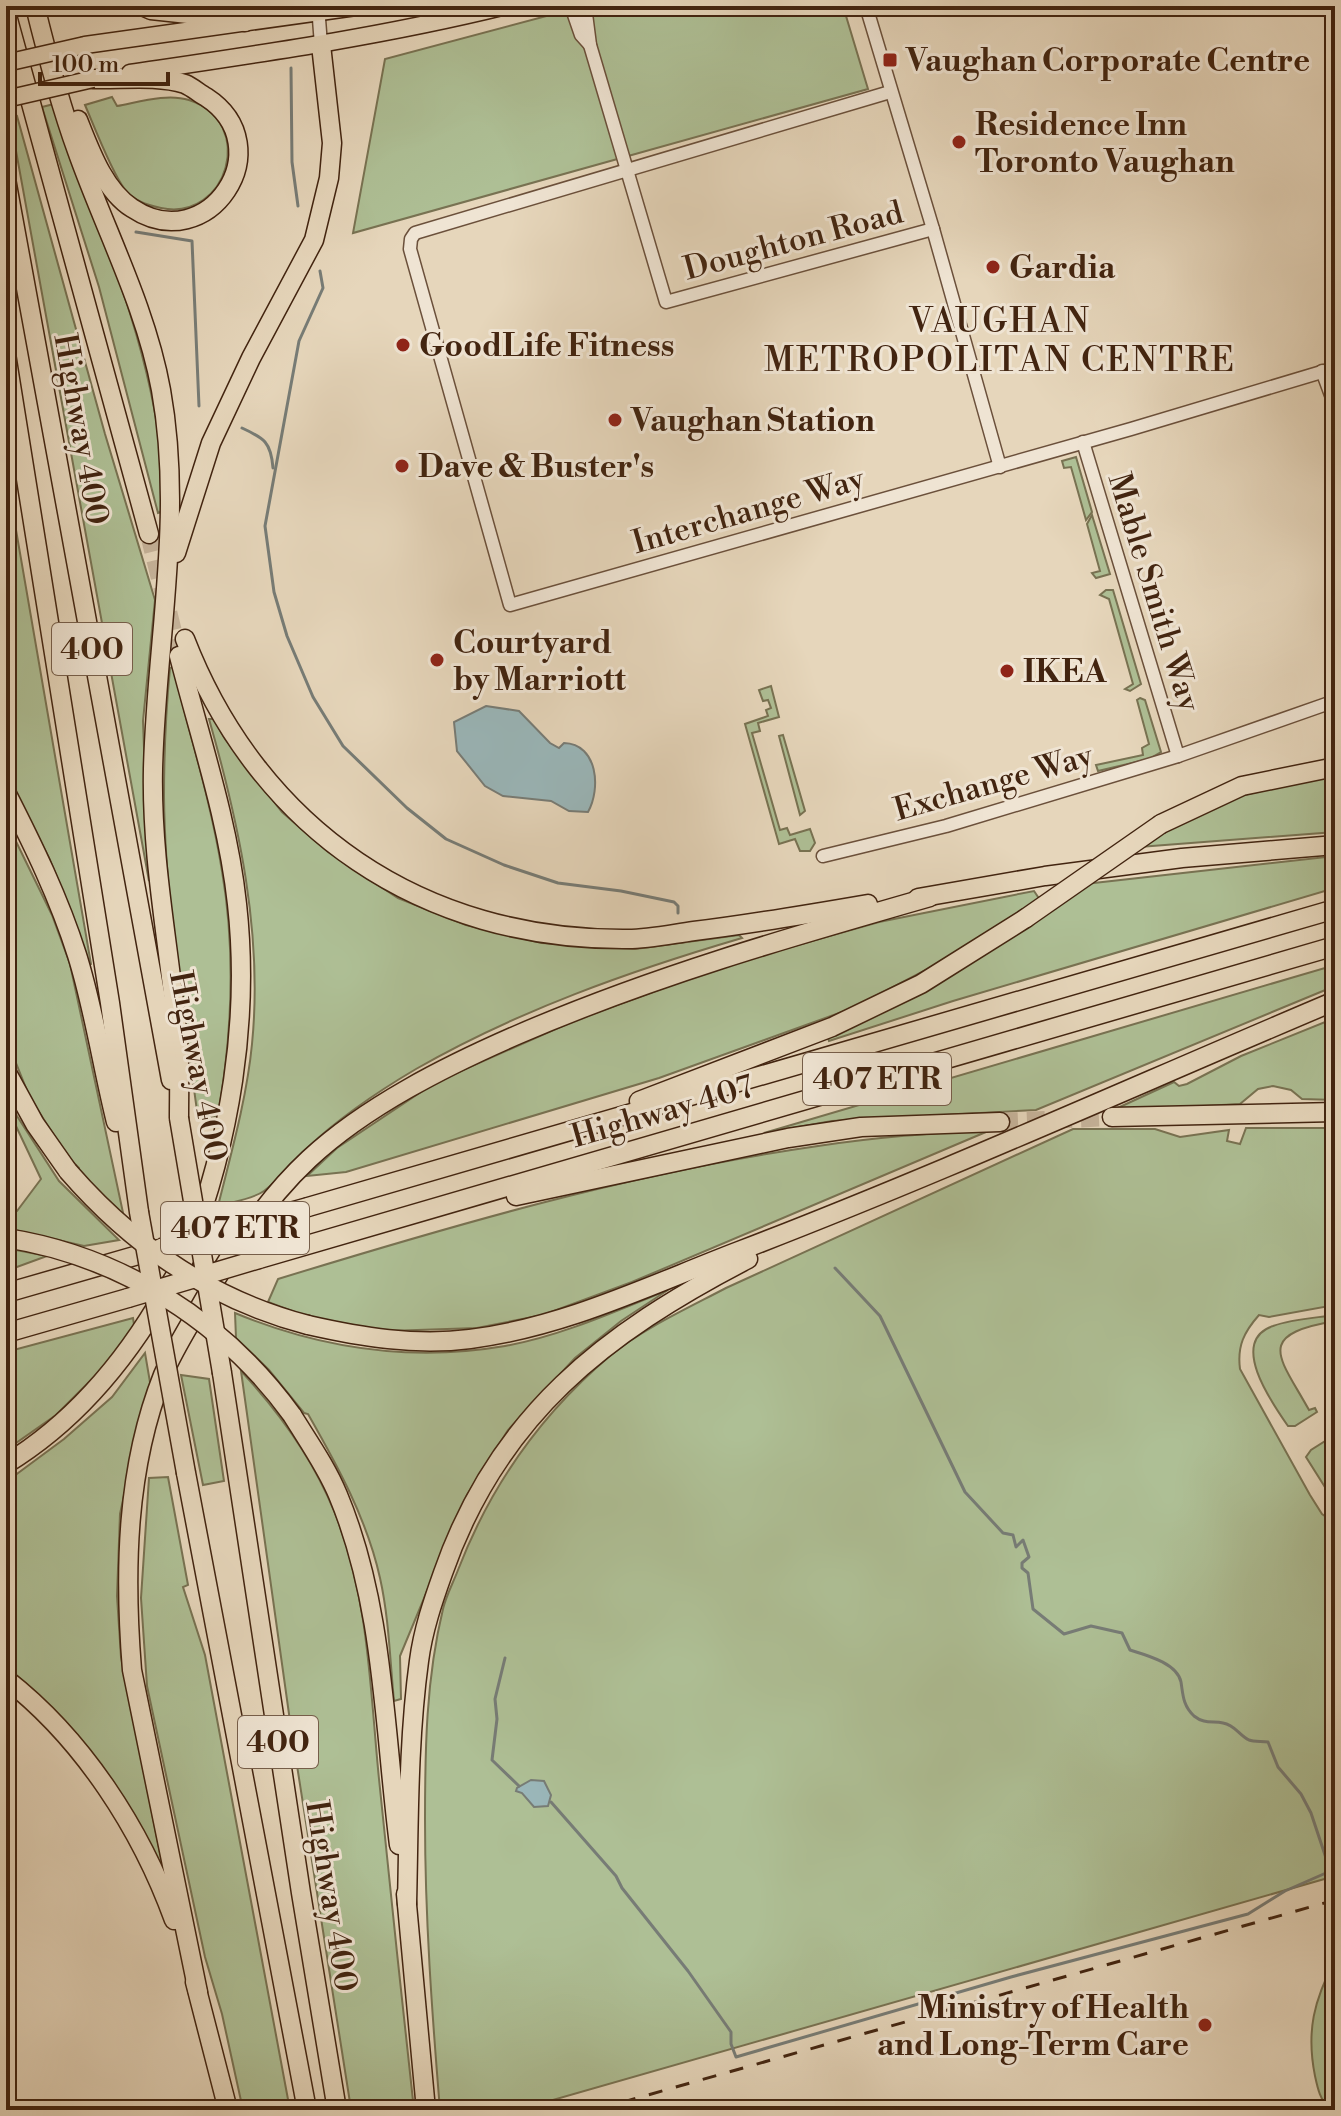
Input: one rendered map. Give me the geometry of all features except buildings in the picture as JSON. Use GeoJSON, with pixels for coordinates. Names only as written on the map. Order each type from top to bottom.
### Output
{"type":"FeatureCollection","features":[{"type":"Feature","properties":{"kind":"highway"},"geometry":{"type":"LineString","coordinates":[[35,6],[77,152],[146,332],[161,388],[170,455],[169,583],[153,770],[155,839],[179,1047],[179,1118]]}},
{"type":"Feature","properties":{"kind":"highway"},"geometry":{"type":"LineString","coordinates":[[142,6],[151,10],[245,22]]}},
{"type":"Feature","properties":{"kind":"highway"},"geometry":{"type":"LineString","coordinates":[[6,12],[149,534]]}},
{"type":"Feature","properties":{"kind":"highway"},"geometry":{"type":"LineString","coordinates":[[169,583],[211,443],[251,358],[314,240],[329,178],[332,143],[321,45]]}},
{"type":"Feature","properties":{"kind":"highway"},"geometry":{"type":"LineString","coordinates":[[48,57],[60,70],[93,156],[112,188],[131,208],[151,217],[189,219],[205,212],[221,199],[231,185],[238,162],[238,142],[218,105],[186,85],[144,79],[93,79]]}},
{"type":"Feature","properties":{"kind":"highway","name":"Highway 400"},"geometry":{"type":"LineString","coordinates":[[6,179],[179,1118],[337,2110]]}},
{"type":"Feature","properties":{"kind":"highway","name":"Highway 400"},"geometry":{"type":"LineString","coordinates":[[6,354],[107,987],[139,1212],[307,2110]]}},
{"type":"Feature","properties":{"kind":"highway"},"geometry":{"type":"LineString","coordinates":[[6,1464],[25,1453],[97,1389],[140,1336],[188,1253],[226,1118],[241,997],[237,906],[220,812],[182,648],[251,761],[296,812],[358,863],[403,889],[487,923],[534,934],[583,939],[632,939],[930,897],[1045,876],[1182,858],[1335,845]]}},
{"type":"Feature","properties":{"kind":"highway"},"geometry":{"type":"LineString","coordinates":[[536,1141],[832,1027],[921,984],[1026,918],[1161,824],[1242,786],[1335,767]]}},
{"type":"Feature","properties":{"kind":"highway"},"geometry":{"type":"LineString","coordinates":[[6,792],[47,877],[73,943],[139,1212]]}},
{"type":"Feature","properties":{"kind":"highway"},"geometry":{"type":"LineString","coordinates":[[228,2110],[198,1992],[132,1670],[128,1617],[130,1532],[137,1473],[163,1375],[228,1258],[278,1192],[310,1158],[404,1091],[458,1060],[564,1015],[705,963],[930,897]]}},
{"type":"Feature","properties":{"kind":"highway","name":"Highway 407"},"geometry":{"type":"LineString","coordinates":[[6,1293],[1335,909]]}},
{"type":"Feature","properties":{"kind":"highway","name":"Highway 407"},"geometry":{"type":"LineString","coordinates":[[6,1333],[1335,946]]}},
{"type":"Feature","properties":{"kind":"highway"},"geometry":{"type":"LineString","coordinates":[[6,1071],[35,1124],[68,1171],[116,1222],[172,1266],[239,1301],[308,1325],[359,1336],[424,1342],[467,1340],[505,1334],[581,1314],[829,1218],[1335,1001]]}},
{"type":"Feature","properties":{"kind":"highway"},"geometry":{"type":"LineString","coordinates":[[1112,1117],[1335,1112]]}},
{"type":"Feature","properties":{"kind":"highway"},"geometry":{"type":"LineString","coordinates":[[419,1215],[788,1138],[861,1127],[1000,1122]]}},
{"type":"Feature","properties":{"kind":"highway"},"geometry":{"type":"LineString","coordinates":[[407,1904],[411,1745],[419,1658],[433,1601],[451,1549],[489,1473],[541,1405],[607,1344],[686,1292],[829,1218]]}},
{"type":"Feature","properties":{"kind":"highway"},"geometry":{"type":"LineString","coordinates":[[6,1238],[40,1245],[130,1278],[208,1326],[243,1358],[292,1415],[337,1491],[362,1566],[378,1656],[407,1904],[426,2110]]}},
{"type":"Feature","properties":{"kind":"highway"},"geometry":{"type":"LineString","coordinates":[[6,1679],[60,1731],[94,1771],[124,1814],[166,1896],[198,1992]]}},
{"type":"Feature","properties":{"kind":"main road"},"geometry":{"type":"LineString","coordinates":[[6,63],[85,45],[363,6]]}},
{"type":"Feature","properties":{"kind":"main road"},"geometry":{"type":"LineString","coordinates":[[6,99],[93,79],[415,28],[506,6]]}},
{"type":"Feature","properties":{"kind":"street"},"geometry":{"type":"LineString","coordinates":[[284,17],[297,6]]}},
{"type":"Feature","properties":{"kind":"street"},"geometry":{"type":"LineString","coordinates":[[571,6],[581,35],[590,45]]}},
{"type":"Feature","properties":{"kind":"street"},"geometry":{"type":"LineString","coordinates":[[585,6],[590,45],[627,172],[890,92]]}},
{"type":"Feature","properties":{"kind":"street"},"geometry":{"type":"LineString","coordinates":[[866,6],[1000,467]]}},
{"type":"Feature","properties":{"kind":"street"},"geometry":{"type":"LineString","coordinates":[[319,10],[321,45]]}},
{"type":"Feature","properties":{"kind":"street","name":"Doughton Road"},"geometry":{"type":"LineString","coordinates":[[627,172],[666,302],[933,229]]}},
{"type":"Feature","properties":{"kind":"street","name":"Interchange Way"},"geometry":{"type":"LineString","coordinates":[[627,172],[419,231],[411,239],[410,249],[510,605],[1000,467],[1335,368]]}},
{"type":"Feature","properties":{"kind":"street"},"geometry":{"type":"LineString","coordinates":[[1322,371],[1335,406]]}},
{"type":"Feature","properties":{"kind":"street","name":"Mable Smith Way"},"geometry":{"type":"LineString","coordinates":[[1083,442],[1178,756]]}},
{"type":"Feature","properties":{"kind":"street","name":"Exchange Way"},"geometry":{"type":"LineString","coordinates":[[823,856],[946,826],[1178,756],[1335,701]]}},
{"type":"Feature","properties":{"kind":"green space"},"geometry":{"type":"Polygon","coordinates":[[[584,6],[843,6],[868,89],[353,233],[385,59],[584,6]]]}},
{"type":"Feature","properties":{"kind":"green space"},"geometry":{"type":"Polygon","coordinates":[[[112,97],[117,106],[153,99],[180,98],[210,112],[223,128],[228,148],[226,168],[217,186],[203,200],[184,208],[156,207],[132,196],[114,172],[85,105],[112,97]]]}},
{"type":"Feature","properties":{"kind":"green space"},"geometry":{"type":"Polygon","coordinates":[[[54,104],[103,233],[145,368],[161,457],[161,512],[158,513],[99,287],[42,107],[54,104]]]}},
{"type":"Feature","properties":{"kind":"green space"},"geometry":{"type":"Polygon","coordinates":[[[17,116],[105,434],[155,600],[143,721],[149,881],[10,118],[17,116]]]}},
{"type":"Feature","properties":{"kind":"green space"},"geometry":{"type":"Polygon","coordinates":[[[1076,457],[1092,512],[1086,520],[1071,467],[1064,468],[1062,461],[1076,457]]]}},
{"type":"Feature","properties":{"kind":"green space"},"geometry":{"type":"Polygon","coordinates":[[[6,472],[91,964],[88,966],[73,916],[49,858],[6,775],[6,472]]]}},
{"type":"Feature","properties":{"kind":"green space"},"geometry":{"type":"Polygon","coordinates":[[[1092,515],[1110,574],[1096,578],[1092,573],[1100,571],[1087,524],[1092,515]]]}},
{"type":"Feature","properties":{"kind":"green space"},"geometry":{"type":"Polygon","coordinates":[[[1106,590],[1113,590],[1141,684],[1130,691],[1125,689],[1133,684],[1109,599],[1100,595],[1106,590]]]}},
{"type":"Feature","properties":{"kind":"green space"},"geometry":{"type":"Polygon","coordinates":[[[173,667],[212,820],[229,932],[229,1025],[218,1116],[211,1117],[197,1111],[168,875],[164,764],[170,668],[173,667]]]}},
{"type":"Feature","properties":{"kind":"green space"},"geometry":{"type":"Polygon","coordinates":[[[771,686],[779,717],[758,723],[760,731],[752,733],[780,830],[787,828],[790,835],[810,829],[815,843],[810,851],[800,851],[795,839],[779,844],[745,724],[768,716],[766,710],[771,708],[768,700],[763,701],[759,690],[771,686]]]}},
{"type":"Feature","properties":{"kind":"green space"},"geometry":{"type":"Polygon","coordinates":[[[1137,700],[1145,700],[1161,752],[1149,759],[1098,771],[1096,765],[1143,755],[1142,748],[1149,744],[1137,700]]]}},
{"type":"Feature","properties":{"kind":"green space"},"geometry":{"type":"Polygon","coordinates":[[[209,719],[214,719],[225,739],[282,812],[328,852],[398,898],[466,925],[542,943],[635,949],[739,935],[742,938],[575,994],[454,1048],[401,1078],[346,1115],[264,1191],[218,1206],[250,1064],[255,1003],[246,880],[230,799],[209,719]]]}},
{"type":"Feature","properties":{"kind":"green space"},"geometry":{"type":"Polygon","coordinates":[[[783,735],[805,811],[800,815],[779,736],[783,735]]]}},
{"type":"Feature","properties":{"kind":"green space"},"geometry":{"type":"Polygon","coordinates":[[[1335,774],[1335,832],[1139,847],[1168,828],[1240,796],[1335,774]]]}},
{"type":"Feature","properties":{"kind":"green space"},"geometry":{"type":"Polygon","coordinates":[[[6,821],[52,915],[70,964],[125,1222],[78,1174],[79,1168],[68,1157],[30,1098],[6,1038],[6,821]]]}},
{"type":"Feature","properties":{"kind":"green space"},"geometry":{"type":"Polygon","coordinates":[[[1335,856],[1335,888],[829,1041],[826,1032],[1085,884],[1335,856]]]}},
{"type":"Feature","properties":{"kind":"green space"},"geometry":{"type":"Polygon","coordinates":[[[1034,891],[1040,900],[947,959],[853,1008],[659,1078],[346,1172],[307,1176],[337,1148],[436,1082],[576,1020],[724,966],[879,922],[1034,891]]]}},
{"type":"Feature","properties":{"kind":"green space"},"geometry":{"type":"Polygon","coordinates":[[[1335,965],[1335,986],[1036,1110],[832,1121],[764,1133],[1335,965]]]}},
{"type":"Feature","properties":{"kind":"green space"},"geometry":{"type":"Polygon","coordinates":[[[1335,1018],[1335,1100],[1302,1099],[1291,1090],[1273,1086],[1258,1089],[1240,1104],[1111,1111],[1174,1082],[1179,1086],[1187,1084],[1241,1056],[1335,1018]]]}},
{"type":"Feature","properties":{"kind":"green space"},"geometry":{"type":"Polygon","coordinates":[[[6,1093],[17,1116],[59,1181],[119,1240],[84,1246],[6,1228],[6,1210],[17,1211],[41,1179],[6,1105],[6,1093]]]}},
{"type":"Feature","properties":{"kind":"green space"},"geometry":{"type":"Polygon","coordinates":[[[1246,1128],[1335,1128],[1335,1305],[1269,1317],[1259,1315],[1243,1340],[1239,1361],[1240,1369],[1310,1495],[1322,1514],[1335,1523],[1335,1876],[518,2110],[440,2110],[425,1856],[426,1740],[437,1635],[444,1604],[486,1510],[521,1453],[562,1401],[611,1355],[667,1319],[726,1288],[1073,1129],[1155,1129],[1180,1137],[1229,1130],[1227,1141],[1240,1144],[1246,1128]]]}},
{"type":"Feature","properties":{"kind":"green space"},"geometry":{"type":"Polygon","coordinates":[[[993,1129],[632,1282],[543,1315],[477,1328],[387,1331],[308,1317],[268,1302],[278,1279],[478,1220],[613,1185],[818,1146],[993,1129]]]}},
{"type":"Feature","properties":{"kind":"green space"},"geometry":{"type":"Polygon","coordinates":[[[6,1248],[47,1256],[6,1271],[6,1248]]]}},
{"type":"Feature","properties":{"kind":"green space"},"geometry":{"type":"Polygon","coordinates":[[[668,1290],[621,1321],[575,1358],[508,1430],[467,1495],[400,1656],[401,1699],[394,1701],[383,1593],[359,1514],[308,1414],[236,1338],[235,1313],[301,1336],[334,1343],[367,1349],[435,1353],[505,1346],[547,1336],[668,1290]]]}},
{"type":"Feature","properties":{"kind":"green space"},"geometry":{"type":"Polygon","coordinates":[[[1335,1315],[1335,1321],[1293,1333],[1283,1341],[1280,1350],[1289,1375],[1309,1410],[1315,1408],[1317,1412],[1295,1426],[1288,1426],[1264,1388],[1254,1358],[1254,1345],[1260,1334],[1273,1326],[1335,1315]]]}},
{"type":"Feature","properties":{"kind":"green space"},"geometry":{"type":"Polygon","coordinates":[[[133,1318],[135,1331],[105,1366],[56,1415],[6,1450],[6,1352],[133,1318]]]}},
{"type":"Feature","properties":{"kind":"green space"},"geometry":{"type":"Polygon","coordinates":[[[145,1353],[151,1388],[120,1514],[117,1596],[121,1657],[166,1883],[118,1791],[100,1764],[58,1714],[6,1667],[6,1482],[64,1439],[112,1397],[145,1353]]]}},
{"type":"Feature","properties":{"kind":"green space"},"geometry":{"type":"Polygon","coordinates":[[[241,1371],[282,1420],[316,1473],[334,1511],[355,1576],[366,1643],[414,2110],[351,2109],[290,1721],[241,1371]]]}},
{"type":"Feature","properties":{"kind":"green space"},"geometry":{"type":"Polygon","coordinates":[[[181,1375],[209,1379],[224,1481],[203,1485],[181,1375]]]}},
{"type":"Feature","properties":{"kind":"green space"},"geometry":{"type":"Polygon","coordinates":[[[1330,1438],[1335,1442],[1329,1446],[1335,1456],[1335,1503],[1306,1457],[1330,1438]]]}},
{"type":"Feature","properties":{"kind":"green space"},"geometry":{"type":"Polygon","coordinates":[[[168,1477],[188,1585],[183,1587],[205,1655],[290,2110],[243,2110],[222,2014],[205,1957],[147,1686],[141,1598],[149,1478],[168,1477]]]}},
{"type":"Feature","properties":{"kind":"green space"},"geometry":{"type":"Polygon","coordinates":[[[1335,1960],[1335,2110],[1330,2110],[1316,2081],[1311,2045],[1317,2002],[1335,1960]]]}},
{"type":"Feature","properties":{"kind":"water"},"geometry":{"type":"Polygon","coordinates":[[[486,706],[519,711],[550,743],[559,748],[564,743],[575,745],[584,751],[594,769],[595,780],[595,792],[588,812],[569,811],[551,801],[503,796],[485,786],[457,751],[454,722],[486,706]]]}},
{"type":"Feature","properties":{"kind":"water"},"geometry":{"type":"Polygon","coordinates":[[[531,1780],[544,1781],[551,1795],[548,1806],[534,1807],[522,1793],[516,1791],[531,1780]]]}},
{"type":"Feature","properties":{"kind":"waterway"},"geometry":{"type":"LineString","coordinates":[[291,68],[292,162],[298,206]]}},
{"type":"Feature","properties":{"kind":"waterway"},"geometry":{"type":"LineString","coordinates":[[136,232],[192,241],[199,406]]}},
{"type":"Feature","properties":{"kind":"waterway"},"geometry":{"type":"LineString","coordinates":[[320,271],[323,288],[299,341],[265,526],[274,592],[287,636],[313,697],[343,746],[407,808],[446,839],[504,865],[558,883],[674,902],[678,913]]}},
{"type":"Feature","properties":{"kind":"waterway"},"geometry":{"type":"LineString","coordinates":[[242,428],[265,442],[273,468]]}},
{"type":"Feature","properties":{"kind":"waterway"},"geometry":{"type":"LineString","coordinates":[[835,1268],[880,1316],[965,1492],[1003,1533],[1013,1535],[1016,1547],[1023,1540],[1029,1557],[1022,1563],[1022,1568],[1028,1573],[1033,1609],[1064,1634],[1091,1626],[1122,1633],[1130,1650],[1160,1661],[1174,1670],[1181,1682],[1186,1704],[1198,1719],[1227,1724],[1249,1740],[1268,1742],[1278,1767],[1301,1794],[1311,1813],[1328,1864],[1335,1868]]}},
{"type":"Feature","properties":{"kind":"waterway"},"geometry":{"type":"LineString","coordinates":[[505,1658],[495,1699],[497,1719],[492,1760],[519,1786]]}},
{"type":"Feature","properties":{"kind":"waterway"},"geometry":{"type":"LineString","coordinates":[[551,1802],[616,1876],[622,1888],[688,1971],[731,2032],[736,2057],[1011,1977],[1248,1914],[1285,1891],[1335,1869]]}},
{"type":"Feature","properties":{"kind":"tunnel"},"geometry":{"type":"LineString","coordinates":[[149,534],[179,656]]}},
{"type":"Feature","properties":{"kind":"tunnel"},"geometry":{"type":"LineString","coordinates":[[1000,1122],[1112,1117]]}},
{"type":"Feature","properties":{"kind":"railway"},"geometry":{"type":"LineString","coordinates":[[595,2110],[1335,1900]]}},
{"type":"Feature","properties":{"kind":"place","name":"Vaughan Corporate Centre"},"geometry":{"type":"Point","coordinates":[890,60]}},
{"type":"Feature","properties":{"kind":"place","name":"Residence Inn Toronto Vaughan"},"geometry":{"type":"Point","coordinates":[959,142]}},
{"type":"Feature","properties":{"kind":"place","name":"Gardia"},"geometry":{"type":"Point","coordinates":[993,267]}},
{"type":"Feature","properties":{"kind":"place","name":"GoodLife Fitness"},"geometry":{"type":"Point","coordinates":[403,345]}},
{"type":"Feature","properties":{"kind":"place","name":"Vaughan Station"},"geometry":{"type":"Point","coordinates":[615,420]}},
{"type":"Feature","properties":{"kind":"place","name":"Dave & Buster's"},"geometry":{"type":"Point","coordinates":[402,466]}},
{"type":"Feature","properties":{"kind":"place","name":"Courtyard by Marriott"},"geometry":{"type":"Point","coordinates":[437,660]}},
{"type":"Feature","properties":{"kind":"place","name":"IKEA"},"geometry":{"type":"Point","coordinates":[1007,671]}},
{"type":"Feature","properties":{"kind":"place","name":"Ministry of Health and Long-Term Care"},"geometry":{"type":"Point","coordinates":[1205,2025]}},
{"type":"Feature","properties":{"kind":"district","name":"VAUGHAN METROPOLITAN CENTRE"},"geometry":{"type":"Point","coordinates":[1000,340]}}]}
